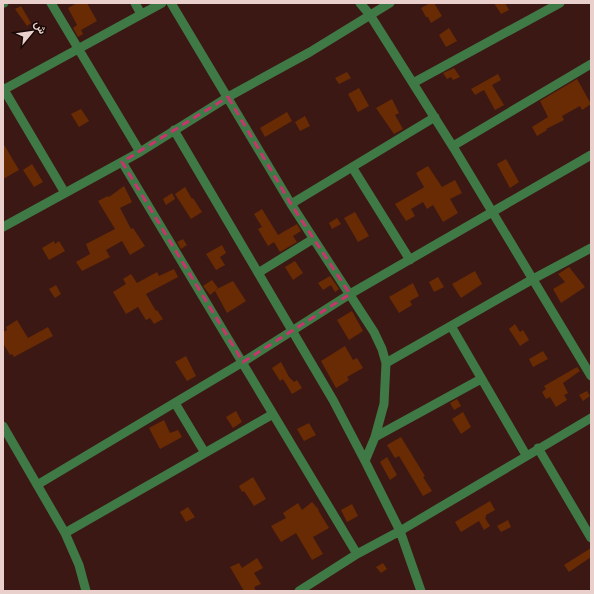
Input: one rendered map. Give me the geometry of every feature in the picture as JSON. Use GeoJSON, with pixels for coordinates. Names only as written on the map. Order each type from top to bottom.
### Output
{"type":"FeatureCollection","features":[{"type":"Feature","properties":{"kind":"street"},"geometry":{"type":"LineString","coordinates":[[51,3],[140,152]]}},
{"type":"Feature","properties":{"kind":"street"},"geometry":{"type":"LineString","coordinates":[[135,3],[141,14]]}},
{"type":"Feature","properties":{"kind":"street"},"geometry":{"type":"LineString","coordinates":[[65,193],[3,89],[162,3]]}},
{"type":"Feature","properties":{"kind":"street"},"geometry":{"type":"LineString","coordinates":[[171,3],[291,204],[374,332],[382,349],[386,363],[384,404],[375,437],[365,460]]}},
{"type":"Feature","properties":{"kind":"street"},"geometry":{"type":"LineString","coordinates":[[360,3],[370,15],[435,117],[591,376]]}},
{"type":"Feature","properties":{"kind":"street"},"geometry":{"type":"LineString","coordinates":[[3,227],[140,152],[228,97],[310,52],[390,3]]}},
{"type":"Feature","properties":{"kind":"street"},"geometry":{"type":"LineString","coordinates":[[413,83],[560,3]]}},
{"type":"Feature","properties":{"kind":"street"},"geometry":{"type":"LineString","coordinates":[[452,146],[591,64]]}},
{"type":"Feature","properties":{"kind":"street"},"geometry":{"type":"LineString","coordinates":[[291,204],[435,117]]}},
{"type":"Feature","properties":{"kind":"street"},"geometry":{"type":"LineString","coordinates":[[174,130],[333,400],[400,531],[421,591]]}},
{"type":"Feature","properties":{"kind":"street"},"geometry":{"type":"LineString","coordinates":[[37,485],[293,332],[350,294],[591,155]]}},
{"type":"Feature","properties":{"kind":"street"},"geometry":{"type":"LineString","coordinates":[[122,162],[357,554]]}},
{"type":"Feature","properties":{"kind":"street"},"geometry":{"type":"LineString","coordinates":[[352,167],[410,260]]}},
{"type":"Feature","properties":{"kind":"street"},"geometry":{"type":"LineString","coordinates":[[258,273],[313,239]]}},
{"type":"Feature","properties":{"kind":"street"},"geometry":{"type":"LineString","coordinates":[[386,363],[533,279],[591,248]]}},
{"type":"Feature","properties":{"kind":"street"},"geometry":{"type":"LineString","coordinates":[[451,326],[526,455]]}},
{"type":"Feature","properties":{"kind":"street"},"geometry":{"type":"LineString","coordinates":[[375,437],[481,379]]}},
{"type":"Feature","properties":{"kind":"street"},"geometry":{"type":"LineString","coordinates":[[175,402],[205,453]]}},
{"type":"Feature","properties":{"kind":"street"},"geometry":{"type":"LineString","coordinates":[[65,533],[273,414]]}},
{"type":"Feature","properties":{"kind":"street"},"geometry":{"type":"LineString","coordinates":[[299,591],[357,554],[400,531],[526,455],[591,418]]}},
{"type":"Feature","properties":{"kind":"street"},"geometry":{"type":"LineString","coordinates":[[3,426],[65,533],[79,565],[86,591]]}},
{"type":"Feature","properties":{"kind":"street"},"geometry":{"type":"LineString","coordinates":[[538,448],[591,538]]}},
{"type":"Feature","properties":{"kind":"highlighted area"},"geometry":{"type":"Polygon","coordinates":[[[228,97],[291,204],[350,294],[243,362],[122,162],[228,97]]]}},
{"type":"Feature","properties":{"kind":"building"},"geometry":{"type":"Polygon","coordinates":[[[77,3],[87,3],[97,21],[81,30],[83,34],[78,37],[73,28],[77,25],[68,8],[77,3]]]}},
{"type":"Feature","properties":{"kind":"building"},"geometry":{"type":"Polygon","coordinates":[[[430,3],[434,3],[442,16],[431,23],[421,8],[430,3]]]}},
{"type":"Feature","properties":{"kind":"building"},"geometry":{"type":"Polygon","coordinates":[[[494,3],[505,3],[509,10],[501,14],[494,3]]]}},
{"type":"Feature","properties":{"kind":"building"},"geometry":{"type":"Polygon","coordinates":[[[21,6],[31,23],[27,26],[15,9],[21,6]]]}},
{"type":"Feature","properties":{"kind":"building"},"geometry":{"type":"Polygon","coordinates":[[[449,28],[457,41],[446,47],[439,35],[449,28]]]}},
{"type":"Feature","properties":{"kind":"building"},"geometry":{"type":"Polygon","coordinates":[[[454,68],[460,77],[453,80],[451,77],[447,79],[443,73],[454,68]]]}},
{"type":"Feature","properties":{"kind":"building"},"geometry":{"type":"Polygon","coordinates":[[[347,72],[351,78],[339,84],[335,78],[347,72]]]}},
{"type":"Feature","properties":{"kind":"building"},"geometry":{"type":"Polygon","coordinates":[[[498,74],[501,80],[492,85],[504,105],[495,110],[484,90],[475,95],[471,89],[498,74]]]}},
{"type":"Feature","properties":{"kind":"building"},"geometry":{"type":"Polygon","coordinates":[[[577,79],[591,104],[582,110],[580,106],[562,116],[564,120],[546,129],[547,130],[537,136],[532,127],[548,117],[540,101],[577,79]]]}},
{"type":"Feature","properties":{"kind":"building"},"geometry":{"type":"Polygon","coordinates":[[[359,88],[369,106],[358,112],[348,94],[359,88]]]}},
{"type":"Feature","properties":{"kind":"building"},"geometry":{"type":"Polygon","coordinates":[[[392,99],[399,113],[395,115],[403,129],[394,134],[376,108],[392,99]]]}},
{"type":"Feature","properties":{"kind":"building"},"geometry":{"type":"Polygon","coordinates":[[[81,109],[89,121],[79,127],[71,114],[81,109]]]}},
{"type":"Feature","properties":{"kind":"building"},"geometry":{"type":"Polygon","coordinates":[[[287,112],[292,121],[265,137],[260,128],[287,112]]]}},
{"type":"Feature","properties":{"kind":"building"},"geometry":{"type":"Polygon","coordinates":[[[305,116],[310,126],[300,131],[295,122],[305,116]]]}},
{"type":"Feature","properties":{"kind":"building"},"geometry":{"type":"Polygon","coordinates":[[[3,143],[19,170],[3,179],[3,143]]]}},
{"type":"Feature","properties":{"kind":"building"},"geometry":{"type":"Polygon","coordinates":[[[506,159],[519,182],[510,188],[497,164],[506,159]]]}},
{"type":"Feature","properties":{"kind":"building"},"geometry":{"type":"Polygon","coordinates":[[[32,164],[43,182],[34,187],[23,170],[32,164]]]}},
{"type":"Feature","properties":{"kind":"building"},"geometry":{"type":"Polygon","coordinates":[[[428,166],[442,187],[455,180],[462,193],[450,199],[458,213],[443,222],[433,205],[427,209],[423,202],[411,209],[415,216],[406,221],[395,204],[424,187],[416,173],[428,166]]]}},
{"type":"Feature","properties":{"kind":"building"},"geometry":{"type":"Polygon","coordinates":[[[124,186],[132,202],[120,208],[131,229],[133,228],[145,246],[130,255],[122,241],[106,250],[110,257],[82,271],[76,262],[90,254],[86,244],[115,229],[98,201],[108,196],[109,197],[124,186]]]}},
{"type":"Feature","properties":{"kind":"building"},"geometry":{"type":"Polygon","coordinates":[[[185,187],[202,212],[191,219],[175,194],[185,187]]]}},
{"type":"Feature","properties":{"kind":"building"},"geometry":{"type":"Polygon","coordinates":[[[172,193],[175,199],[166,205],[163,199],[172,193]]]}},
{"type":"Feature","properties":{"kind":"building"},"geometry":{"type":"Polygon","coordinates":[[[262,209],[278,235],[297,224],[301,231],[293,236],[297,242],[280,252],[274,242],[268,246],[258,229],[262,227],[254,214],[262,209]]]}},
{"type":"Feature","properties":{"kind":"building"},"geometry":{"type":"Polygon","coordinates":[[[355,212],[369,236],[358,242],[344,218],[355,212]]]}},
{"type":"Feature","properties":{"kind":"building"},"geometry":{"type":"Polygon","coordinates":[[[337,218],[341,224],[332,229],[329,223],[337,218]]]}},
{"type":"Feature","properties":{"kind":"building"},"geometry":{"type":"Polygon","coordinates":[[[183,239],[187,245],[181,249],[177,242],[183,239]]]}},
{"type":"Feature","properties":{"kind":"building"},"geometry":{"type":"Polygon","coordinates":[[[54,241],[55,244],[59,241],[65,251],[49,260],[42,248],[54,241]]]}},
{"type":"Feature","properties":{"kind":"building"},"geometry":{"type":"Polygon","coordinates":[[[222,245],[226,253],[220,257],[225,265],[216,270],[206,254],[222,245]]]}},
{"type":"Feature","properties":{"kind":"building"},"geometry":{"type":"Polygon","coordinates":[[[295,261],[303,273],[293,280],[285,267],[295,261]]]}},
{"type":"Feature","properties":{"kind":"building"},"geometry":{"type":"Polygon","coordinates":[[[569,267],[585,287],[561,303],[553,289],[565,282],[558,274],[569,267]]]}},
{"type":"Feature","properties":{"kind":"building"},"geometry":{"type":"Polygon","coordinates":[[[174,269],[178,277],[146,294],[156,311],[157,310],[163,319],[154,324],[150,318],[146,320],[138,307],[126,314],[113,292],[126,284],[123,279],[131,274],[137,283],[157,272],[159,276],[174,269]]]}},
{"type":"Feature","properties":{"kind":"building"},"geometry":{"type":"Polygon","coordinates":[[[475,271],[482,284],[461,298],[452,284],[475,271]]]}},
{"type":"Feature","properties":{"kind":"building"},"geometry":{"type":"Polygon","coordinates":[[[330,276],[339,289],[335,292],[331,285],[323,290],[318,283],[330,276]]]}},
{"type":"Feature","properties":{"kind":"building"},"geometry":{"type":"Polygon","coordinates":[[[438,277],[444,287],[434,292],[429,282],[438,277]]]}},
{"type":"Feature","properties":{"kind":"building"},"geometry":{"type":"Polygon","coordinates":[[[212,280],[218,288],[215,290],[233,281],[246,301],[227,313],[215,291],[210,295],[203,286],[212,280]]]}},
{"type":"Feature","properties":{"kind":"building"},"geometry":{"type":"Polygon","coordinates":[[[413,283],[419,296],[410,301],[412,305],[399,313],[389,297],[413,283]]]}},
{"type":"Feature","properties":{"kind":"building"},"geometry":{"type":"Polygon","coordinates":[[[56,285],[61,294],[55,298],[49,289],[56,285]]]}},
{"type":"Feature","properties":{"kind":"building"},"geometry":{"type":"Polygon","coordinates":[[[352,311],[363,331],[349,340],[337,320],[352,311]]]}},
{"type":"Feature","properties":{"kind":"building"},"geometry":{"type":"Polygon","coordinates":[[[17,320],[28,338],[48,327],[53,336],[14,357],[12,354],[10,355],[3,343],[3,332],[7,330],[6,327],[17,320]]]}},
{"type":"Feature","properties":{"kind":"building"},"geometry":{"type":"Polygon","coordinates":[[[515,324],[520,332],[523,330],[529,340],[520,346],[509,329],[515,324]]]}},
{"type":"Feature","properties":{"kind":"building"},"geometry":{"type":"Polygon","coordinates":[[[345,346],[353,360],[357,358],[363,368],[347,377],[349,380],[336,388],[321,361],[345,346]]]}},
{"type":"Feature","properties":{"kind":"building"},"geometry":{"type":"Polygon","coordinates":[[[543,351],[548,359],[533,367],[529,359],[543,351]]]}},
{"type":"Feature","properties":{"kind":"building"},"geometry":{"type":"Polygon","coordinates":[[[186,356],[196,376],[187,381],[175,362],[186,356]]]}},
{"type":"Feature","properties":{"kind":"building"},"geometry":{"type":"Polygon","coordinates":[[[281,362],[289,377],[294,382],[297,380],[302,388],[292,394],[283,379],[280,381],[272,368],[281,362]]]}},
{"type":"Feature","properties":{"kind":"building"},"geometry":{"type":"Polygon","coordinates":[[[577,367],[580,371],[563,383],[568,393],[564,395],[567,400],[556,407],[550,397],[546,399],[542,392],[546,389],[544,386],[577,367]]]}},
{"type":"Feature","properties":{"kind":"building"},"geometry":{"type":"Polygon","coordinates":[[[587,391],[590,396],[583,401],[579,395],[587,391]]]}},
{"type":"Feature","properties":{"kind":"building"},"geometry":{"type":"Polygon","coordinates":[[[457,399],[461,406],[454,410],[450,403],[457,399]]]}},
{"type":"Feature","properties":{"kind":"building"},"geometry":{"type":"Polygon","coordinates":[[[236,411],[242,422],[233,428],[226,417],[236,411]]]}},
{"type":"Feature","properties":{"kind":"building"},"geometry":{"type":"Polygon","coordinates":[[[463,412],[471,427],[461,434],[452,419],[463,412]]]}},
{"type":"Feature","properties":{"kind":"building"},"geometry":{"type":"Polygon","coordinates":[[[164,420],[170,433],[178,430],[182,437],[160,449],[149,428],[164,420]]]}},
{"type":"Feature","properties":{"kind":"building"},"geometry":{"type":"Polygon","coordinates":[[[309,423],[316,435],[304,441],[297,429],[309,423]]]}},
{"type":"Feature","properties":{"kind":"building"},"geometry":{"type":"Polygon","coordinates":[[[401,437],[425,476],[423,477],[432,491],[423,496],[399,456],[395,458],[387,445],[401,437]]]}},
{"type":"Feature","properties":{"kind":"building"},"geometry":{"type":"Polygon","coordinates":[[[387,457],[397,475],[390,480],[380,462],[387,457]]]}},
{"type":"Feature","properties":{"kind":"building"},"geometry":{"type":"Polygon","coordinates":[[[253,477],[266,499],[254,506],[239,486],[253,477]]]}},
{"type":"Feature","properties":{"kind":"building"},"geometry":{"type":"Polygon","coordinates":[[[490,501],[495,510],[486,515],[485,518],[490,526],[484,530],[479,521],[461,532],[455,522],[490,501]]]}},
{"type":"Feature","properties":{"kind":"building"},"geometry":{"type":"Polygon","coordinates":[[[312,502],[319,510],[329,528],[313,537],[323,554],[312,560],[296,533],[281,542],[271,526],[286,518],[283,513],[298,503],[302,510],[312,502]]]}},
{"type":"Feature","properties":{"kind":"building"},"geometry":{"type":"Polygon","coordinates":[[[352,504],[358,516],[347,522],[341,510],[352,504]]]}},
{"type":"Feature","properties":{"kind":"building"},"geometry":{"type":"Polygon","coordinates":[[[188,507],[195,517],[186,522],[180,512],[188,507]]]}},
{"type":"Feature","properties":{"kind":"building"},"geometry":{"type":"Polygon","coordinates":[[[508,520],[511,527],[501,532],[497,526],[508,520]]]}},
{"type":"Feature","properties":{"kind":"building"},"geometry":{"type":"Polygon","coordinates":[[[591,548],[591,557],[569,572],[564,565],[591,548]]]}},
{"type":"Feature","properties":{"kind":"building"},"geometry":{"type":"Polygon","coordinates":[[[257,558],[263,568],[254,573],[261,584],[254,587],[256,591],[244,591],[230,567],[239,563],[242,568],[257,558]]]}},
{"type":"Feature","properties":{"kind":"building"},"geometry":{"type":"Polygon","coordinates":[[[383,563],[387,569],[381,573],[376,567],[383,563]]]}}]}
